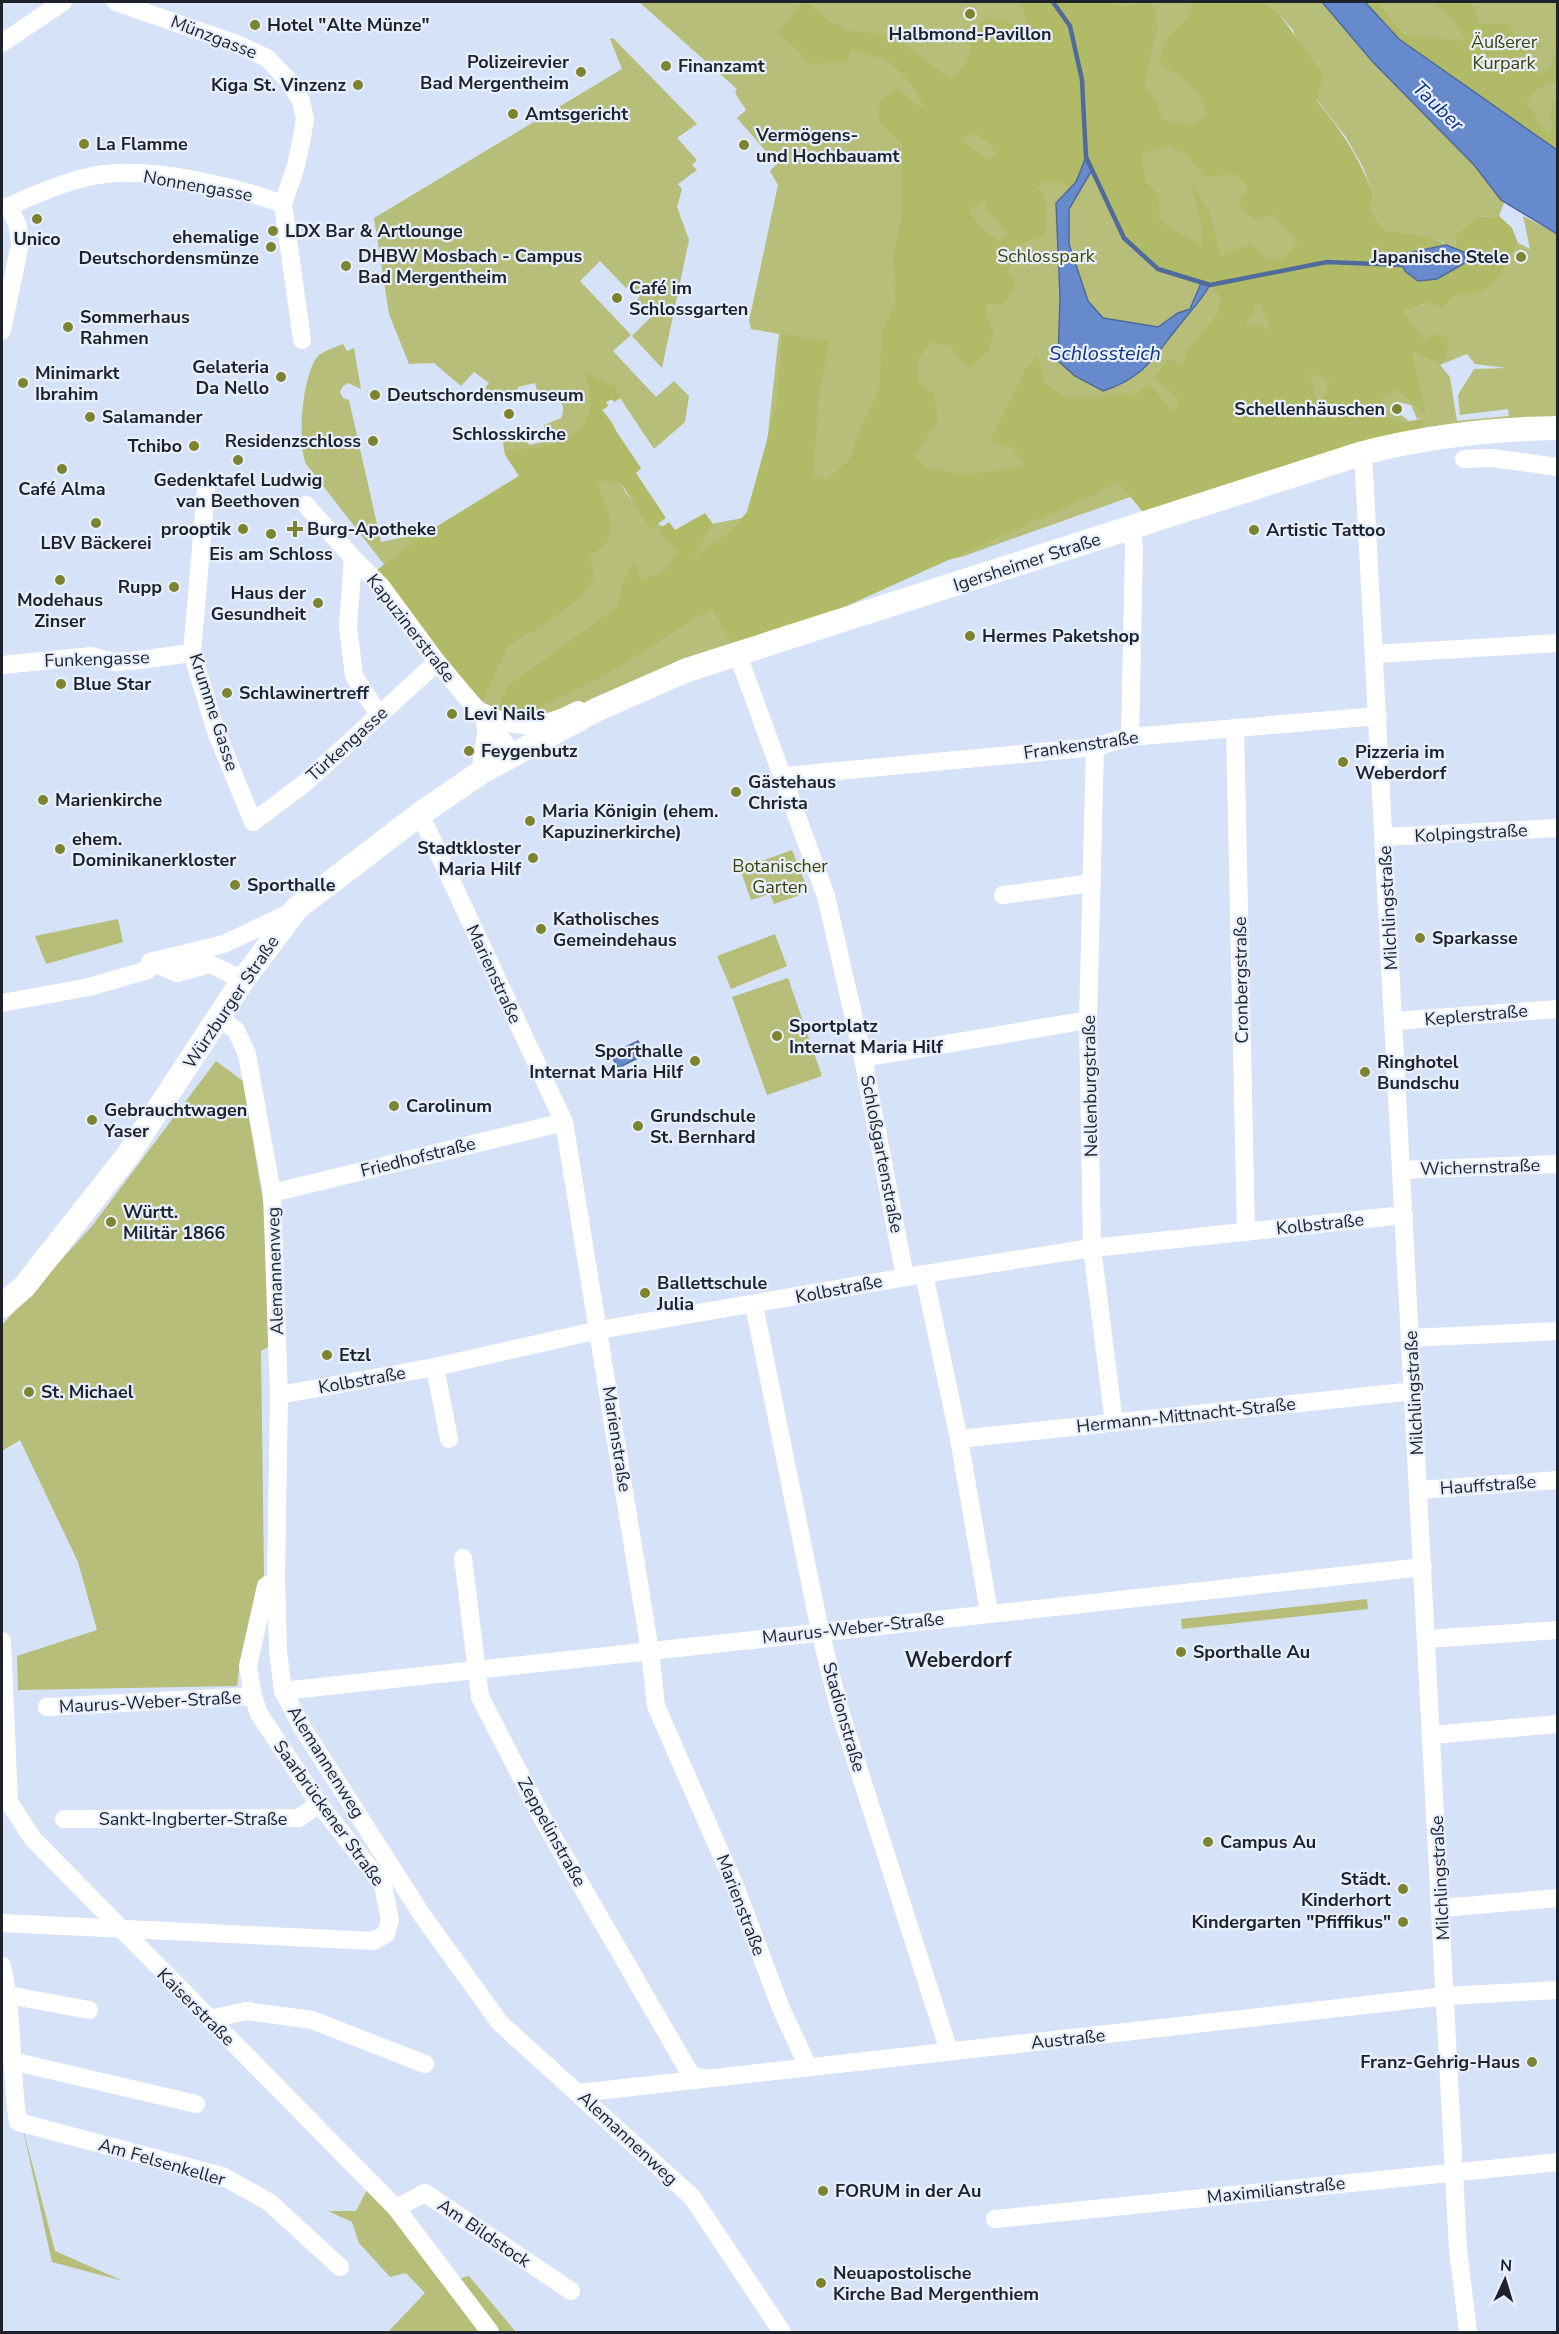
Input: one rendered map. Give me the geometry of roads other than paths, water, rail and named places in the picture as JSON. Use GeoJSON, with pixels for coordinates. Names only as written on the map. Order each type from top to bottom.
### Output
{"type":"FeatureCollection","features":[{"type":"Feature","properties":{"kind":"street"},"geometry":{"type":"LineString","coordinates":[[2,43],[63,2]]}},
{"type":"Feature","properties":{"kind":"street","name":"Münzgasse"},"geometry":{"type":"LineString","coordinates":[[116,2],[237,44],[267,58],[288,80],[301,101],[305,119],[296,166],[282,204],[302,340]]}},
{"type":"Feature","properties":{"kind":"street","name":"Nonnengasse"},"geometry":{"type":"LineString","coordinates":[[5,204],[105,174],[151,175],[204,183],[282,204]]}},
{"type":"Feature","properties":{"kind":"street"},"geometry":{"type":"LineString","coordinates":[[2,332],[20,244],[18,226],[5,204]]}},
{"type":"Feature","properties":{"kind":"street","name":"Igersheimer Straße"},"geometry":{"type":"LineString","coordinates":[[513,753],[596,710],[687,670],[1364,453],[1415,440],[1467,432],[1557,428]]}},
{"type":"Feature","properties":{"kind":"street","name":"Milchlingstraße"},"geometry":{"type":"LineString","coordinates":[[1364,453],[1458,2249],[1468,2332]]}},
{"type":"Feature","properties":{"kind":"street"},"geometry":{"type":"LineString","coordinates":[[1464,459],[1492,458],[1557,467]]}},
{"type":"Feature","properties":{"kind":"street","name":"Krumme Gasse"},"geometry":{"type":"LineString","coordinates":[[206,490],[192,653],[217,734],[253,822]]}},
{"type":"Feature","properties":{"kind":"street","name":"Kapuzinerstraße"},"geometry":{"type":"LineString","coordinates":[[306,505],[381,586],[437,662],[513,753]]}},
{"type":"Feature","properties":{"kind":"street"},"geometry":{"type":"LineString","coordinates":[[1130,737],[1134,546],[1131,528]]}},
{"type":"Feature","properties":{"kind":"street"},"geometry":{"type":"LineString","coordinates":[[353,558],[348,627],[354,676],[379,715]]}},
{"type":"Feature","properties":{"kind":"street"},"geometry":{"type":"LineString","coordinates":[[1375,654],[1557,643]]}},
{"type":"Feature","properties":{"kind":"street","name":"Funkengasse"},"geometry":{"type":"LineString","coordinates":[[2,665],[92,656],[112,662],[131,661],[192,653]]}},
{"type":"Feature","properties":{"kind":"street","name":"Schloßgartenstraße"},"geometry":{"type":"LineString","coordinates":[[738,655],[826,896],[863,1058],[905,1277]]}},
{"type":"Feature","properties":{"kind":"street","name":"Türkengasse"},"geometry":{"type":"LineString","coordinates":[[253,822],[306,782],[437,662]]}},
{"type":"Feature","properties":{"kind":"street"},"geometry":{"type":"LineString","coordinates":[[479,712],[516,726],[536,725],[570,714],[649,678],[687,670]]}},
{"type":"Feature","properties":{"kind":"street"},"geometry":{"type":"LineString","coordinates":[[479,712],[486,734],[480,773]]}},
{"type":"Feature","properties":{"kind":"street","name":"Frankenstraße"},"geometry":{"type":"LineString","coordinates":[[784,776],[1095,747],[1130,737],[1378,716]]}},
{"type":"Feature","properties":{"kind":"street","name":"Cronbergstraße"},"geometry":{"type":"LineString","coordinates":[[1235,728],[1246,1232]]}},
{"type":"Feature","properties":{"kind":"street","name":"Nellenburgstraße"},"geometry":{"type":"LineString","coordinates":[[1095,747],[1088,1020],[1092,1248],[1114,1423]]}},
{"type":"Feature","properties":{"kind":"street","name":"Würzburger Straße"},"geometry":{"type":"LineString","coordinates":[[2,1306],[24,1287],[128,1155],[243,980],[297,908],[420,814],[513,753]]}},
{"type":"Feature","properties":{"kind":"street","name":"Marienstraße"},"geometry":{"type":"LineString","coordinates":[[420,814],[564,1122],[650,1651],[656,1706],[735,1886],[780,2006],[808,2067]]}},
{"type":"Feature","properties":{"kind":"street","name":"Kolpingstraße"},"geometry":{"type":"LineString","coordinates":[[1384,837],[1557,828]]}},
{"type":"Feature","properties":{"kind":"street"},"geometry":{"type":"LineString","coordinates":[[1003,895],[1092,883]]}},
{"type":"Feature","properties":{"kind":"street"},"geometry":{"type":"LineString","coordinates":[[2,1003],[96,985],[104,973],[224,944],[297,908]]}},
{"type":"Feature","properties":{"kind":"street"},"geometry":{"type":"LineString","coordinates":[[152,962],[177,973],[210,964],[243,980]]}},
{"type":"Feature","properties":{"kind":"street","name":"Keplerstraße"},"geometry":{"type":"LineString","coordinates":[[1394,1021],[1557,1009]]}},
{"type":"Feature","properties":{"kind":"street","name":"Alemannenweg"},"geometry":{"type":"LineString","coordinates":[[218,1018],[236,1030],[247,1054],[272,1193],[279,1395],[276,1580],[278,1651],[283,1691],[302,1727],[422,1915],[500,2023],[692,2197],[782,2332]]}},
{"type":"Feature","properties":{"kind":"street"},"geometry":{"type":"LineString","coordinates":[[863,1058],[1088,1020]]}},
{"type":"Feature","properties":{"kind":"street","name":"Friedhofstraße"},"geometry":{"type":"LineString","coordinates":[[272,1193],[564,1122]]}},
{"type":"Feature","properties":{"kind":"street","name":"Wichernstraße"},"geometry":{"type":"LineString","coordinates":[[1402,1170],[1557,1164]]}},
{"type":"Feature","properties":{"kind":"street","name":"Kolbstraße"},"geometry":{"type":"LineString","coordinates":[[279,1395],[435,1367],[599,1330],[754,1305],[905,1277],[1092,1248],[1404,1215]]}},
{"type":"Feature","properties":{"kind":"street"},"geometry":{"type":"LineString","coordinates":[[924,1274],[959,1439],[989,1612]]}},
{"type":"Feature","properties":{"kind":"street","name":"Stadionstraße"},"geometry":{"type":"LineString","coordinates":[[754,1305],[820,1631],[839,1708],[949,2051]]}},
{"type":"Feature","properties":{"kind":"street"},"geometry":{"type":"LineString","coordinates":[[1411,1338],[1557,1331]]}},
{"type":"Feature","properties":{"kind":"street"},"geometry":{"type":"LineString","coordinates":[[435,1367],[449,1439]]}},
{"type":"Feature","properties":{"kind":"street","name":"Hermann-Mittnacht-Straße"},"geometry":{"type":"LineString","coordinates":[[959,1439],[1414,1391]]}},
{"type":"Feature","properties":{"kind":"street","name":"Hauffstraße"},"geometry":{"type":"LineString","coordinates":[[1419,1490],[1557,1480]]}},
{"type":"Feature","properties":{"kind":"street","name":"Zeppelinstraße"},"geometry":{"type":"LineString","coordinates":[[463,1558],[479,1669],[480,1697],[545,1823],[691,2074],[703,2078]]}},
{"type":"Feature","properties":{"kind":"street","name":"Maurus-Weber-Straße"},"geometry":{"type":"LineString","coordinates":[[283,1691],[989,1612],[1423,1567]]}},
{"type":"Feature","properties":{"kind":"street","name":"Saarbrückener Straße"},"geometry":{"type":"LineString","coordinates":[[121,1930],[373,1941],[386,1935],[390,1920],[383,1885],[319,1804],[259,1714],[253,1696],[248,1666],[266,1586],[276,1580]]}},
{"type":"Feature","properties":{"kind":"street"},"geometry":{"type":"LineString","coordinates":[[1427,1639],[1557,1630]]}},
{"type":"Feature","properties":{"kind":"street","name":"Kaiserstraße"},"geometry":{"type":"LineString","coordinates":[[2,1641],[9,1802],[33,1839],[396,2208],[490,2332]]}},
{"type":"Feature","properties":{"kind":"street","name":"Maurus-Weber-Straße"},"geometry":{"type":"LineString","coordinates":[[47,1707],[253,1696]]}},
{"type":"Feature","properties":{"kind":"street"},"geometry":{"type":"LineString","coordinates":[[1432,1735],[1557,1724]]}},
{"type":"Feature","properties":{"kind":"street","name":"Sankt-Ingberter-Straße"},"geometry":{"type":"LineString","coordinates":[[64,1819],[299,1818],[319,1804]]}},
{"type":"Feature","properties":{"kind":"street"},"geometry":{"type":"LineString","coordinates":[[1441,1908],[1557,1898]]}},
{"type":"Feature","properties":{"kind":"street"},"geometry":{"type":"LineString","coordinates":[[2,1923],[121,1930]]}},
{"type":"Feature","properties":{"kind":"street","name":"Am Felsenkeller"},"geometry":{"type":"LineString","coordinates":[[2,1966],[8,1995],[12,2061],[8,2097],[18,2122],[22,2125],[222,2175],[269,2202],[340,2268]]}},
{"type":"Feature","properties":{"kind":"street","name":"Austraße"},"geometry":{"type":"LineString","coordinates":[[579,2093],[1446,1996],[1557,1990]]}},
{"type":"Feature","properties":{"kind":"street"},"geometry":{"type":"LineString","coordinates":[[8,1995],[89,2010]]}},
{"type":"Feature","properties":{"kind":"street"},"geometry":{"type":"LineString","coordinates":[[209,2019],[247,2011],[312,2020],[424,2064]]}},
{"type":"Feature","properties":{"kind":"street"},"geometry":{"type":"LineString","coordinates":[[12,2061],[196,2104]]}},
{"type":"Feature","properties":{"kind":"street","name":"Maximilianstraße"},"geometry":{"type":"LineString","coordinates":[[995,2219],[1557,2162]]}},
{"type":"Feature","properties":{"kind":"street","name":"Am Bildstock"},"geometry":{"type":"LineString","coordinates":[[396,2208],[425,2193],[571,2291]]}},
{"type":"Feature","properties":{"kind":"water","name":"Tauber"},"geometry":{"type":"Polygon","coordinates":[[[1322,2],[1365,2],[1399,39],[1557,150],[1557,234],[1501,200],[1475,166],[1372,61],[1322,2]]]}},
{"type":"Feature","properties":{"kind":"water","name":"Schlossteich"},"geometry":{"type":"Polygon","coordinates":[[[1086,157],[1092,170],[1069,209],[1069,244],[1088,301],[1103,318],[1158,327],[1178,313],[1190,309],[1201,283],[1210,285],[1149,363],[1130,379],[1103,391],[1075,376],[1058,361],[1060,297],[1056,203],[1076,182],[1086,157]]]}},
{"type":"Feature","properties":{"kind":"water"},"geometry":{"type":"Polygon","coordinates":[[[1446,245],[1464,252],[1465,263],[1437,279],[1418,281],[1405,271],[1397,255],[1446,245]]]}},
{"type":"Feature","properties":{"kind":"water"},"geometry":{"type":"Polygon","coordinates":[[[638,1041],[644,1055],[618,1068],[611,1054],[638,1041]]]}},
{"type":"Feature","properties":{"kind":"waterway"},"geometry":{"type":"LineString","coordinates":[[1053,2],[1070,26],[1082,80],[1086,157],[1124,238],[1158,269],[1210,285],[1327,262],[1402,265]]}},
{"type":"Feature","properties":{"kind":"place","name":"Halbmond-Pavillon"},"geometry":{"type":"Point","coordinates":[970,14]}},
{"type":"Feature","properties":{"kind":"place","name":"Hotel \"Alte Münze\""},"geometry":{"type":"Point","coordinates":[255,25]}},
{"type":"Feature","properties":{"kind":"place","name":"Finanzamt"},"geometry":{"type":"Point","coordinates":[666,66]}},
{"type":"Feature","properties":{"kind":"place","name":"Polizeirevier Bad Mergentheim"},"geometry":{"type":"Point","coordinates":[581,72]}},
{"type":"Feature","properties":{"kind":"place","name":"Kiga St. Vinzenz"},"geometry":{"type":"Point","coordinates":[358,85]}},
{"type":"Feature","properties":{"kind":"place","name":"Amtsgericht"},"geometry":{"type":"Point","coordinates":[513,114]}},
{"type":"Feature","properties":{"kind":"place","name":"La Flamme"},"geometry":{"type":"Point","coordinates":[84,144]}},
{"type":"Feature","properties":{"kind":"place","name":"Vermögens- und Hochbauamt"},"geometry":{"type":"Point","coordinates":[744,145]}},
{"type":"Feature","properties":{"kind":"place","name":"Unico"},"geometry":{"type":"Point","coordinates":[37,219]}},
{"type":"Feature","properties":{"kind":"place","name":"LDX Bar & Artlounge"},"geometry":{"type":"Point","coordinates":[273,231]}},
{"type":"Feature","properties":{"kind":"place","name":"ehemalige Deutschordensmünze"},"geometry":{"type":"Point","coordinates":[271,247]}},
{"type":"Feature","properties":{"kind":"place","name":"Japanische Stele"},"geometry":{"type":"Point","coordinates":[1521,257]}},
{"type":"Feature","properties":{"kind":"place","name":"DHBW Mosbach - Campus Bad Mergentheim"},"geometry":{"type":"Point","coordinates":[346,266]}},
{"type":"Feature","properties":{"kind":"place","name":"Café im Schlossgarten"},"geometry":{"type":"Point","coordinates":[617,298]}},
{"type":"Feature","properties":{"kind":"place","name":"Sommerhaus Rahmen"},"geometry":{"type":"Point","coordinates":[68,327]}},
{"type":"Feature","properties":{"kind":"place","name":"Gelateria Da Nello"},"geometry":{"type":"Point","coordinates":[281,377]}},
{"type":"Feature","properties":{"kind":"place","name":"Minimarkt Ibrahim"},"geometry":{"type":"Point","coordinates":[23,383]}},
{"type":"Feature","properties":{"kind":"place","name":"Deutschordensmuseum"},"geometry":{"type":"Point","coordinates":[375,395]}},
{"type":"Feature","properties":{"kind":"place","name":"Schellenhäuschen"},"geometry":{"type":"Point","coordinates":[1397,409]}},
{"type":"Feature","properties":{"kind":"place","name":"Schlosskirche"},"geometry":{"type":"Point","coordinates":[509,414]}},
{"type":"Feature","properties":{"kind":"place","name":"Salamander"},"geometry":{"type":"Point","coordinates":[90,417]}},
{"type":"Feature","properties":{"kind":"place","name":"Residenzschloss"},"geometry":{"type":"Point","coordinates":[373,441]}},
{"type":"Feature","properties":{"kind":"place","name":"Tchibo"},"geometry":{"type":"Point","coordinates":[194,446]}},
{"type":"Feature","properties":{"kind":"place","name":"Gedenktafel Ludwig van Beethoven"},"geometry":{"type":"Point","coordinates":[238,460]}},
{"type":"Feature","properties":{"kind":"place","name":"Café Alma"},"geometry":{"type":"Point","coordinates":[62,469]}},
{"type":"Feature","properties":{"kind":"place","name":"LBV Bäckerei"},"geometry":{"type":"Point","coordinates":[96,523]}},
{"type":"Feature","properties":{"kind":"place","name":"prooptik"},"geometry":{"type":"Point","coordinates":[243,529]}},
{"type":"Feature","properties":{"kind":"place","name":"Burg-Apotheke"},"geometry":{"type":"Point","coordinates":[295,529]}},
{"type":"Feature","properties":{"kind":"place","name":"Artistic Tattoo"},"geometry":{"type":"Point","coordinates":[1254,530]}},
{"type":"Feature","properties":{"kind":"place","name":"Eis am Schloss"},"geometry":{"type":"Point","coordinates":[271,534]}},
{"type":"Feature","properties":{"kind":"place","name":"Modehaus Zinser"},"geometry":{"type":"Point","coordinates":[60,580]}},
{"type":"Feature","properties":{"kind":"place","name":"Rupp"},"geometry":{"type":"Point","coordinates":[174,587]}},
{"type":"Feature","properties":{"kind":"place","name":"Haus der Gesundheit"},"geometry":{"type":"Point","coordinates":[318,603]}},
{"type":"Feature","properties":{"kind":"place","name":"Hermes Paketshop"},"geometry":{"type":"Point","coordinates":[970,636]}},
{"type":"Feature","properties":{"kind":"place","name":"Blue Star"},"geometry":{"type":"Point","coordinates":[61,684]}},
{"type":"Feature","properties":{"kind":"place","name":"Schlawinertreff"},"geometry":{"type":"Point","coordinates":[227,693]}},
{"type":"Feature","properties":{"kind":"place","name":"Levi Nails"},"geometry":{"type":"Point","coordinates":[452,714]}},
{"type":"Feature","properties":{"kind":"place","name":"Feygenbutz"},"geometry":{"type":"Point","coordinates":[469,751]}},
{"type":"Feature","properties":{"kind":"place","name":"Pizzeria im Weberdorf"},"geometry":{"type":"Point","coordinates":[1343,762]}},
{"type":"Feature","properties":{"kind":"place","name":"Gästehaus Christa"},"geometry":{"type":"Point","coordinates":[736,792]}},
{"type":"Feature","properties":{"kind":"place","name":"Marienkirche"},"geometry":{"type":"Point","coordinates":[43,800]}},
{"type":"Feature","properties":{"kind":"place","name":"Maria Königin (ehem. Kapuzinerkirche)"},"geometry":{"type":"Point","coordinates":[530,821]}},
{"type":"Feature","properties":{"kind":"place","name":"ehem. Dominikanerkloster"},"geometry":{"type":"Point","coordinates":[60,849]}},
{"type":"Feature","properties":{"kind":"place","name":"Stadtkloster Maria Hilf"},"geometry":{"type":"Point","coordinates":[533,858]}},
{"type":"Feature","properties":{"kind":"place","name":"Sporthalle"},"geometry":{"type":"Point","coordinates":[235,885]}},
{"type":"Feature","properties":{"kind":"place","name":"Katholisches Gemeindehaus"},"geometry":{"type":"Point","coordinates":[541,929]}},
{"type":"Feature","properties":{"kind":"place","name":"Sparkasse"},"geometry":{"type":"Point","coordinates":[1420,938]}},
{"type":"Feature","properties":{"kind":"place","name":"Sportplatz Internat Maria Hilf"},"geometry":{"type":"Point","coordinates":[777,1036]}},
{"type":"Feature","properties":{"kind":"place","name":"Sporthalle Internat Maria Hilf"},"geometry":{"type":"Point","coordinates":[695,1061]}},
{"type":"Feature","properties":{"kind":"place","name":"Ringhotel Bundschu"},"geometry":{"type":"Point","coordinates":[1365,1072]}},
{"type":"Feature","properties":{"kind":"place","name":"Carolinum"},"geometry":{"type":"Point","coordinates":[394,1106]}},
{"type":"Feature","properties":{"kind":"place","name":"Gebrauchtwagen Yaser"},"geometry":{"type":"Point","coordinates":[92,1120]}},
{"type":"Feature","properties":{"kind":"place","name":"Grundschule St. Bernhard"},"geometry":{"type":"Point","coordinates":[638,1126]}},
{"type":"Feature","properties":{"kind":"place","name":"Württ. Militär 1866"},"geometry":{"type":"Point","coordinates":[111,1222]}},
{"type":"Feature","properties":{"kind":"place","name":"Ballettschule Julia"},"geometry":{"type":"Point","coordinates":[645,1293]}},
{"type":"Feature","properties":{"kind":"place","name":"Etzl"},"geometry":{"type":"Point","coordinates":[327,1355]}},
{"type":"Feature","properties":{"kind":"place","name":"St. Michael"},"geometry":{"type":"Point","coordinates":[29,1392]}},
{"type":"Feature","properties":{"kind":"place","name":"Sporthalle Au"},"geometry":{"type":"Point","coordinates":[1181,1652]}},
{"type":"Feature","properties":{"kind":"place","name":"Campus Au"},"geometry":{"type":"Point","coordinates":[1208,1842]}},
{"type":"Feature","properties":{"kind":"place","name":"Städt. Kinderhort"},"geometry":{"type":"Point","coordinates":[1403,1889]}},
{"type":"Feature","properties":{"kind":"place","name":"Kindergarten \"Pfiffikus\""},"geometry":{"type":"Point","coordinates":[1403,1922]}},
{"type":"Feature","properties":{"kind":"place","name":"Franz-Gehrig-Haus"},"geometry":{"type":"Point","coordinates":[1532,2062]}},
{"type":"Feature","properties":{"kind":"place","name":"FORUM in der Au"},"geometry":{"type":"Point","coordinates":[823,2191]}},
{"type":"Feature","properties":{"kind":"place","name":"Neuapostolische Kirche Bad Mergenthiem"},"geometry":{"type":"Point","coordinates":[821,2283]}},
{"type":"Feature","properties":{"kind":"district","name":"Weberdorf"},"geometry":{"type":"Point","coordinates":[958,1660]}},
{"type":"Feature","properties":{"kind":"park label","name":"Äußerer Kurpark"},"geometry":{"type":"Point","coordinates":[1504,52]}},
{"type":"Feature","properties":{"kind":"park label","name":"Schlosspark"},"geometry":{"type":"Point","coordinates":[1046,256]}},
{"type":"Feature","properties":{"kind":"park label","name":"Botanischer Garten"},"geometry":{"type":"Point","coordinates":[780,876]}}]}
